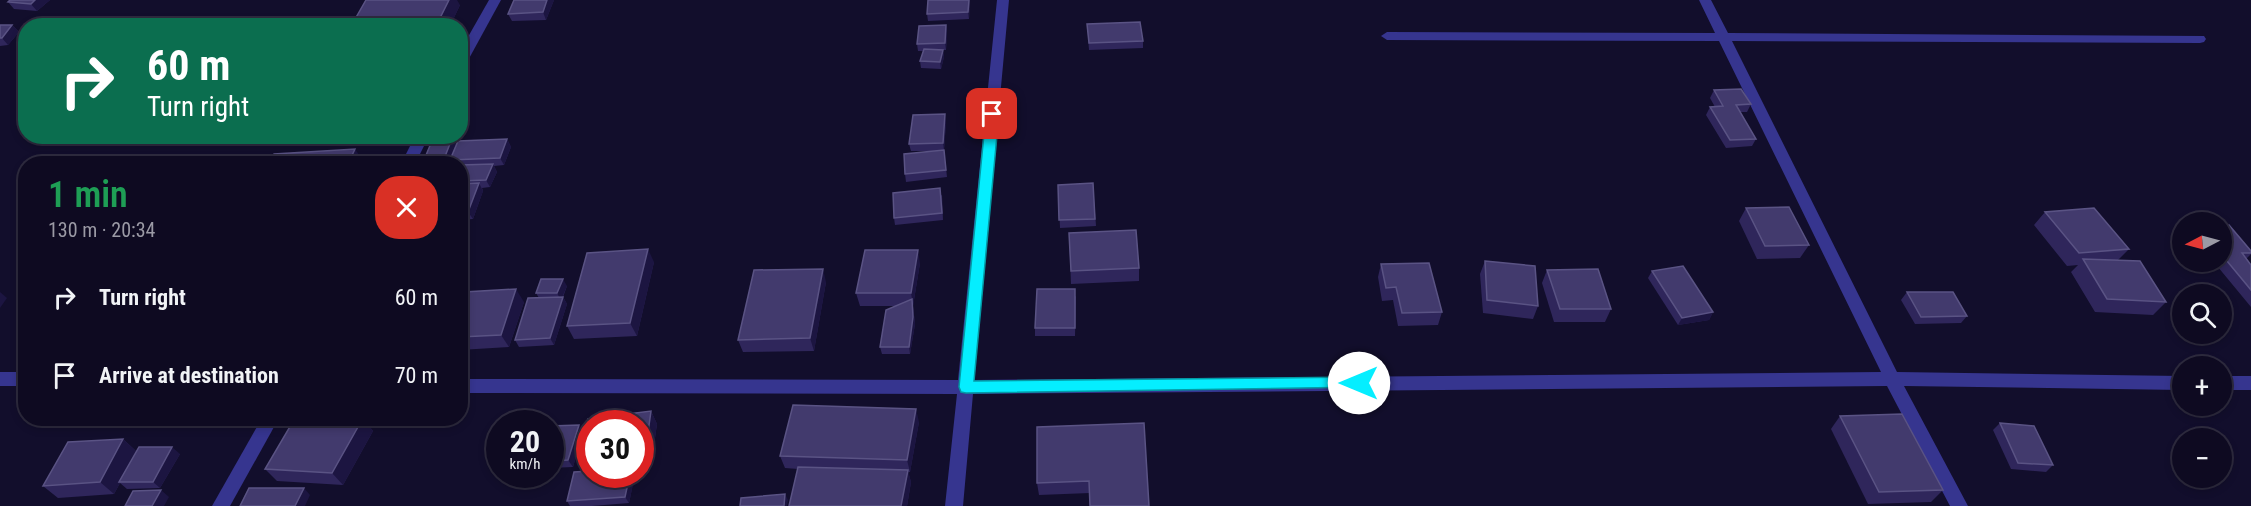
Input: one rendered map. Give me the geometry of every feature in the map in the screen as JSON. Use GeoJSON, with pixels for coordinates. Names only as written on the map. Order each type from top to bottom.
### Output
{"type":"FeatureCollection","features":[{"type":"Feature","properties":{"kind":"street"},"geometry":{"type":"LineString","coordinates":[[468,49],[495,0]]}},
{"type":"Feature","properties":{"kind":"street"},"geometry":{"type":"LineString","coordinates":[[954,506],[1003,0]]}},
{"type":"Feature","properties":{"kind":"street"},"geometry":{"type":"LineString","coordinates":[[1706,0],[1892,379],[1959,506]]}},
{"type":"Feature","properties":{"kind":"street"},"geometry":{"type":"LineString","coordinates":[[1387,36],[2200,39]]}},
{"type":"Feature","properties":{"kind":"street"},"geometry":{"type":"LineString","coordinates":[[0,379],[18,379]]}},
{"type":"Feature","properties":{"kind":"street"},"geometry":{"type":"LineString","coordinates":[[468,386],[966,387],[1892,379],[2172,382]]}},
{"type":"Feature","properties":{"kind":"street"},"geometry":{"type":"LineString","coordinates":[[2232,383],[2251,383]]}},
{"type":"Feature","properties":{"kind":"street"},"geometry":{"type":"LineString","coordinates":[[221,506],[266,426]]}},
{"type":"Feature","properties":{"kind":"building"},"geometry":{"type":"Polygon","coordinates":[[[10,0],[35,0],[31,4],[8,2],[10,0]]]}},
{"type":"Feature","properties":{"kind":"building"},"geometry":{"type":"Polygon","coordinates":[[[366,0],[449,0],[440,18],[356,18],[366,0]]]}},
{"type":"Feature","properties":{"kind":"building"},"geometry":{"type":"Polygon","coordinates":[[[514,0],[547,0],[543,12],[508,14],[514,0]]]}},
{"type":"Feature","properties":{"kind":"building"},"geometry":{"type":"Polygon","coordinates":[[[928,0],[969,0],[968,12],[927,14],[928,0]]]}},
{"type":"Feature","properties":{"kind":"building"},"geometry":{"type":"Polygon","coordinates":[[[1140,22],[1143,41],[1089,43],[1087,24],[1140,22]]]}},
{"type":"Feature","properties":{"kind":"building"},"geometry":{"type":"Polygon","coordinates":[[[0,25],[12,25],[2,38],[0,38],[0,25]]]}},
{"type":"Feature","properties":{"kind":"building"},"geometry":{"type":"Polygon","coordinates":[[[946,25],[945,43],[917,44],[919,26],[946,25]]]}},
{"type":"Feature","properties":{"kind":"building"},"geometry":{"type":"Polygon","coordinates":[[[924,49],[943,50],[940,62],[920,61],[924,49]]]}},
{"type":"Feature","properties":{"kind":"building"},"geometry":{"type":"Polygon","coordinates":[[[1741,89],[1751,104],[1736,105],[1756,139],[1730,140],[1710,107],[1723,106],[1714,90],[1741,89]]]}},
{"type":"Feature","properties":{"kind":"building"},"geometry":{"type":"Polygon","coordinates":[[[945,114],[943,143],[909,144],[913,115],[945,114]]]}},
{"type":"Feature","properties":{"kind":"building"},"geometry":{"type":"Polygon","coordinates":[[[507,139],[500,158],[468,159],[468,156],[452,156],[457,144],[468,144],[468,141],[507,139]]]}},
{"type":"Feature","properties":{"kind":"building"},"geometry":{"type":"Polygon","coordinates":[[[431,144],[450,144],[445,156],[426,156],[431,144]]]}},
{"type":"Feature","properties":{"kind":"building"},"geometry":{"type":"Polygon","coordinates":[[[355,149],[352,156],[273,156],[274,154],[355,149]]]}},
{"type":"Feature","properties":{"kind":"building"},"geometry":{"type":"Polygon","coordinates":[[[944,150],[946,170],[905,174],[904,154],[944,150]]]}},
{"type":"Feature","properties":{"kind":"building"},"geometry":{"type":"Polygon","coordinates":[[[493,164],[486,180],[468,181],[468,165],[493,164]]]}},
{"type":"Feature","properties":{"kind":"building"},"geometry":{"type":"Polygon","coordinates":[[[479,183],[468,212],[468,184],[479,183]]]}},
{"type":"Feature","properties":{"kind":"building"},"geometry":{"type":"Polygon","coordinates":[[[1093,183],[1095,219],[1059,220],[1058,185],[1093,183]]]}},
{"type":"Feature","properties":{"kind":"building"},"geometry":{"type":"Polygon","coordinates":[[[940,188],[942,213],[894,218],[893,193],[940,188]]]}},
{"type":"Feature","properties":{"kind":"building"},"geometry":{"type":"Polygon","coordinates":[[[1789,207],[1809,245],[1765,246],[1746,208],[1789,207]]]}},
{"type":"Feature","properties":{"kind":"building"},"geometry":{"type":"Polygon","coordinates":[[[2094,208],[2129,249],[2079,253],[2045,212],[2094,208]]]}},
{"type":"Feature","properties":{"kind":"building"},"geometry":{"type":"Polygon","coordinates":[[[2232,229],[2251,251],[2251,253],[2242,253],[2251,265],[2251,290],[2232,267],[2232,229]]]}},
{"type":"Feature","properties":{"kind":"building"},"geometry":{"type":"Polygon","coordinates":[[[1136,230],[1139,268],[1071,271],[1069,233],[1136,230]]]}},
{"type":"Feature","properties":{"kind":"building"},"geometry":{"type":"Polygon","coordinates":[[[648,249],[630,323],[567,326],[587,253],[648,249]]]}},
{"type":"Feature","properties":{"kind":"building"},"geometry":{"type":"Polygon","coordinates":[[[865,250],[918,250],[911,293],[856,293],[865,250]]]}},
{"type":"Feature","properties":{"kind":"building"},"geometry":{"type":"Polygon","coordinates":[[[2083,259],[2140,261],[2166,302],[2107,299],[2083,259]]]}},
{"type":"Feature","properties":{"kind":"building"},"geometry":{"type":"Polygon","coordinates":[[[1485,261],[1535,266],[1538,306],[1487,300],[1485,261]]]}},
{"type":"Feature","properties":{"kind":"building"},"geometry":{"type":"Polygon","coordinates":[[[1429,263],[1442,312],[1402,313],[1396,287],[1386,288],[1381,264],[1429,263]]]}},
{"type":"Feature","properties":{"kind":"building"},"geometry":{"type":"Polygon","coordinates":[[[1683,266],[1713,312],[1682,318],[1652,271],[1683,266]]]}},
{"type":"Feature","properties":{"kind":"building"},"geometry":{"type":"Polygon","coordinates":[[[823,269],[810,338],[738,340],[754,270],[823,269]]]}},
{"type":"Feature","properties":{"kind":"building"},"geometry":{"type":"Polygon","coordinates":[[[1598,269],[1611,309],[1560,309],[1547,270],[1598,269]]]}},
{"type":"Feature","properties":{"kind":"building"},"geometry":{"type":"Polygon","coordinates":[[[541,279],[563,279],[557,293],[536,293],[541,279]]]}},
{"type":"Feature","properties":{"kind":"building"},"geometry":{"type":"Polygon","coordinates":[[[516,289],[501,335],[468,337],[468,292],[516,289]]]}},
{"type":"Feature","properties":{"kind":"building"},"geometry":{"type":"Polygon","coordinates":[[[1037,289],[1075,289],[1075,328],[1035,328],[1037,289]]]}},
{"type":"Feature","properties":{"kind":"building"},"geometry":{"type":"Polygon","coordinates":[[[1907,292],[1953,292],[1967,316],[1921,317],[1907,292]]]}},
{"type":"Feature","properties":{"kind":"building"},"geometry":{"type":"Polygon","coordinates":[[[563,297],[550,338],[515,340],[528,298],[563,297]]]}},
{"type":"Feature","properties":{"kind":"building"},"geometry":{"type":"Polygon","coordinates":[[[912,299],[913,317],[909,347],[880,347],[886,310],[912,299]]]}},
{"type":"Feature","properties":{"kind":"building"},"geometry":{"type":"Polygon","coordinates":[[[793,405],[916,409],[907,460],[780,456],[793,405]]]}},
{"type":"Feature","properties":{"kind":"building"},"geometry":{"type":"Polygon","coordinates":[[[1902,414],[1943,490],[1879,492],[1840,416],[1902,414]]]}},
{"type":"Feature","properties":{"kind":"building"},"geometry":{"type":"Polygon","coordinates":[[[1144,423],[1149,506],[1090,506],[1089,481],[1037,483],[1037,427],[1144,423]]]}},
{"type":"Feature","properties":{"kind":"building"},"geometry":{"type":"Polygon","coordinates":[[[2000,423],[2034,426],[2053,465],[2018,463],[2000,423]]]}},
{"type":"Feature","properties":{"kind":"building"},"geometry":{"type":"Polygon","coordinates":[[[576,425],[576,435],[568,460],[564,460],[564,426],[576,425]]]}},
{"type":"Feature","properties":{"kind":"building"},"geometry":{"type":"Polygon","coordinates":[[[290,426],[358,426],[332,473],[265,469],[290,426]]]}},
{"type":"Feature","properties":{"kind":"building"},"geometry":{"type":"Polygon","coordinates":[[[123,439],[100,482],[43,486],[68,442],[123,439]]]}},
{"type":"Feature","properties":{"kind":"building"},"geometry":{"type":"Polygon","coordinates":[[[139,447],[172,447],[153,482],[119,482],[139,447]]]}},
{"type":"Feature","properties":{"kind":"building"},"geometry":{"type":"Polygon","coordinates":[[[798,467],[908,470],[901,506],[789,506],[798,467]]]}},
{"type":"Feature","properties":{"kind":"building"},"geometry":{"type":"Polygon","coordinates":[[[574,472],[576,472],[576,488],[627,488],[625,497],[567,501],[574,472]]]}},
{"type":"Feature","properties":{"kind":"building"},"geometry":{"type":"Polygon","coordinates":[[[249,488],[304,488],[295,506],[240,506],[249,488]]]}},
{"type":"Feature","properties":{"kind":"building"},"geometry":{"type":"Polygon","coordinates":[[[161,490],[152,506],[125,506],[133,491],[161,490]]]}},
{"type":"Feature","properties":{"kind":"building"},"geometry":{"type":"Polygon","coordinates":[[[785,494],[784,506],[740,506],[741,498],[785,494]]]}},
{"type":"Feature","properties":{"kind":"route"},"geometry":{"type":"LineString","coordinates":[[992,114],[966,387],[1359,383]]}}]}
